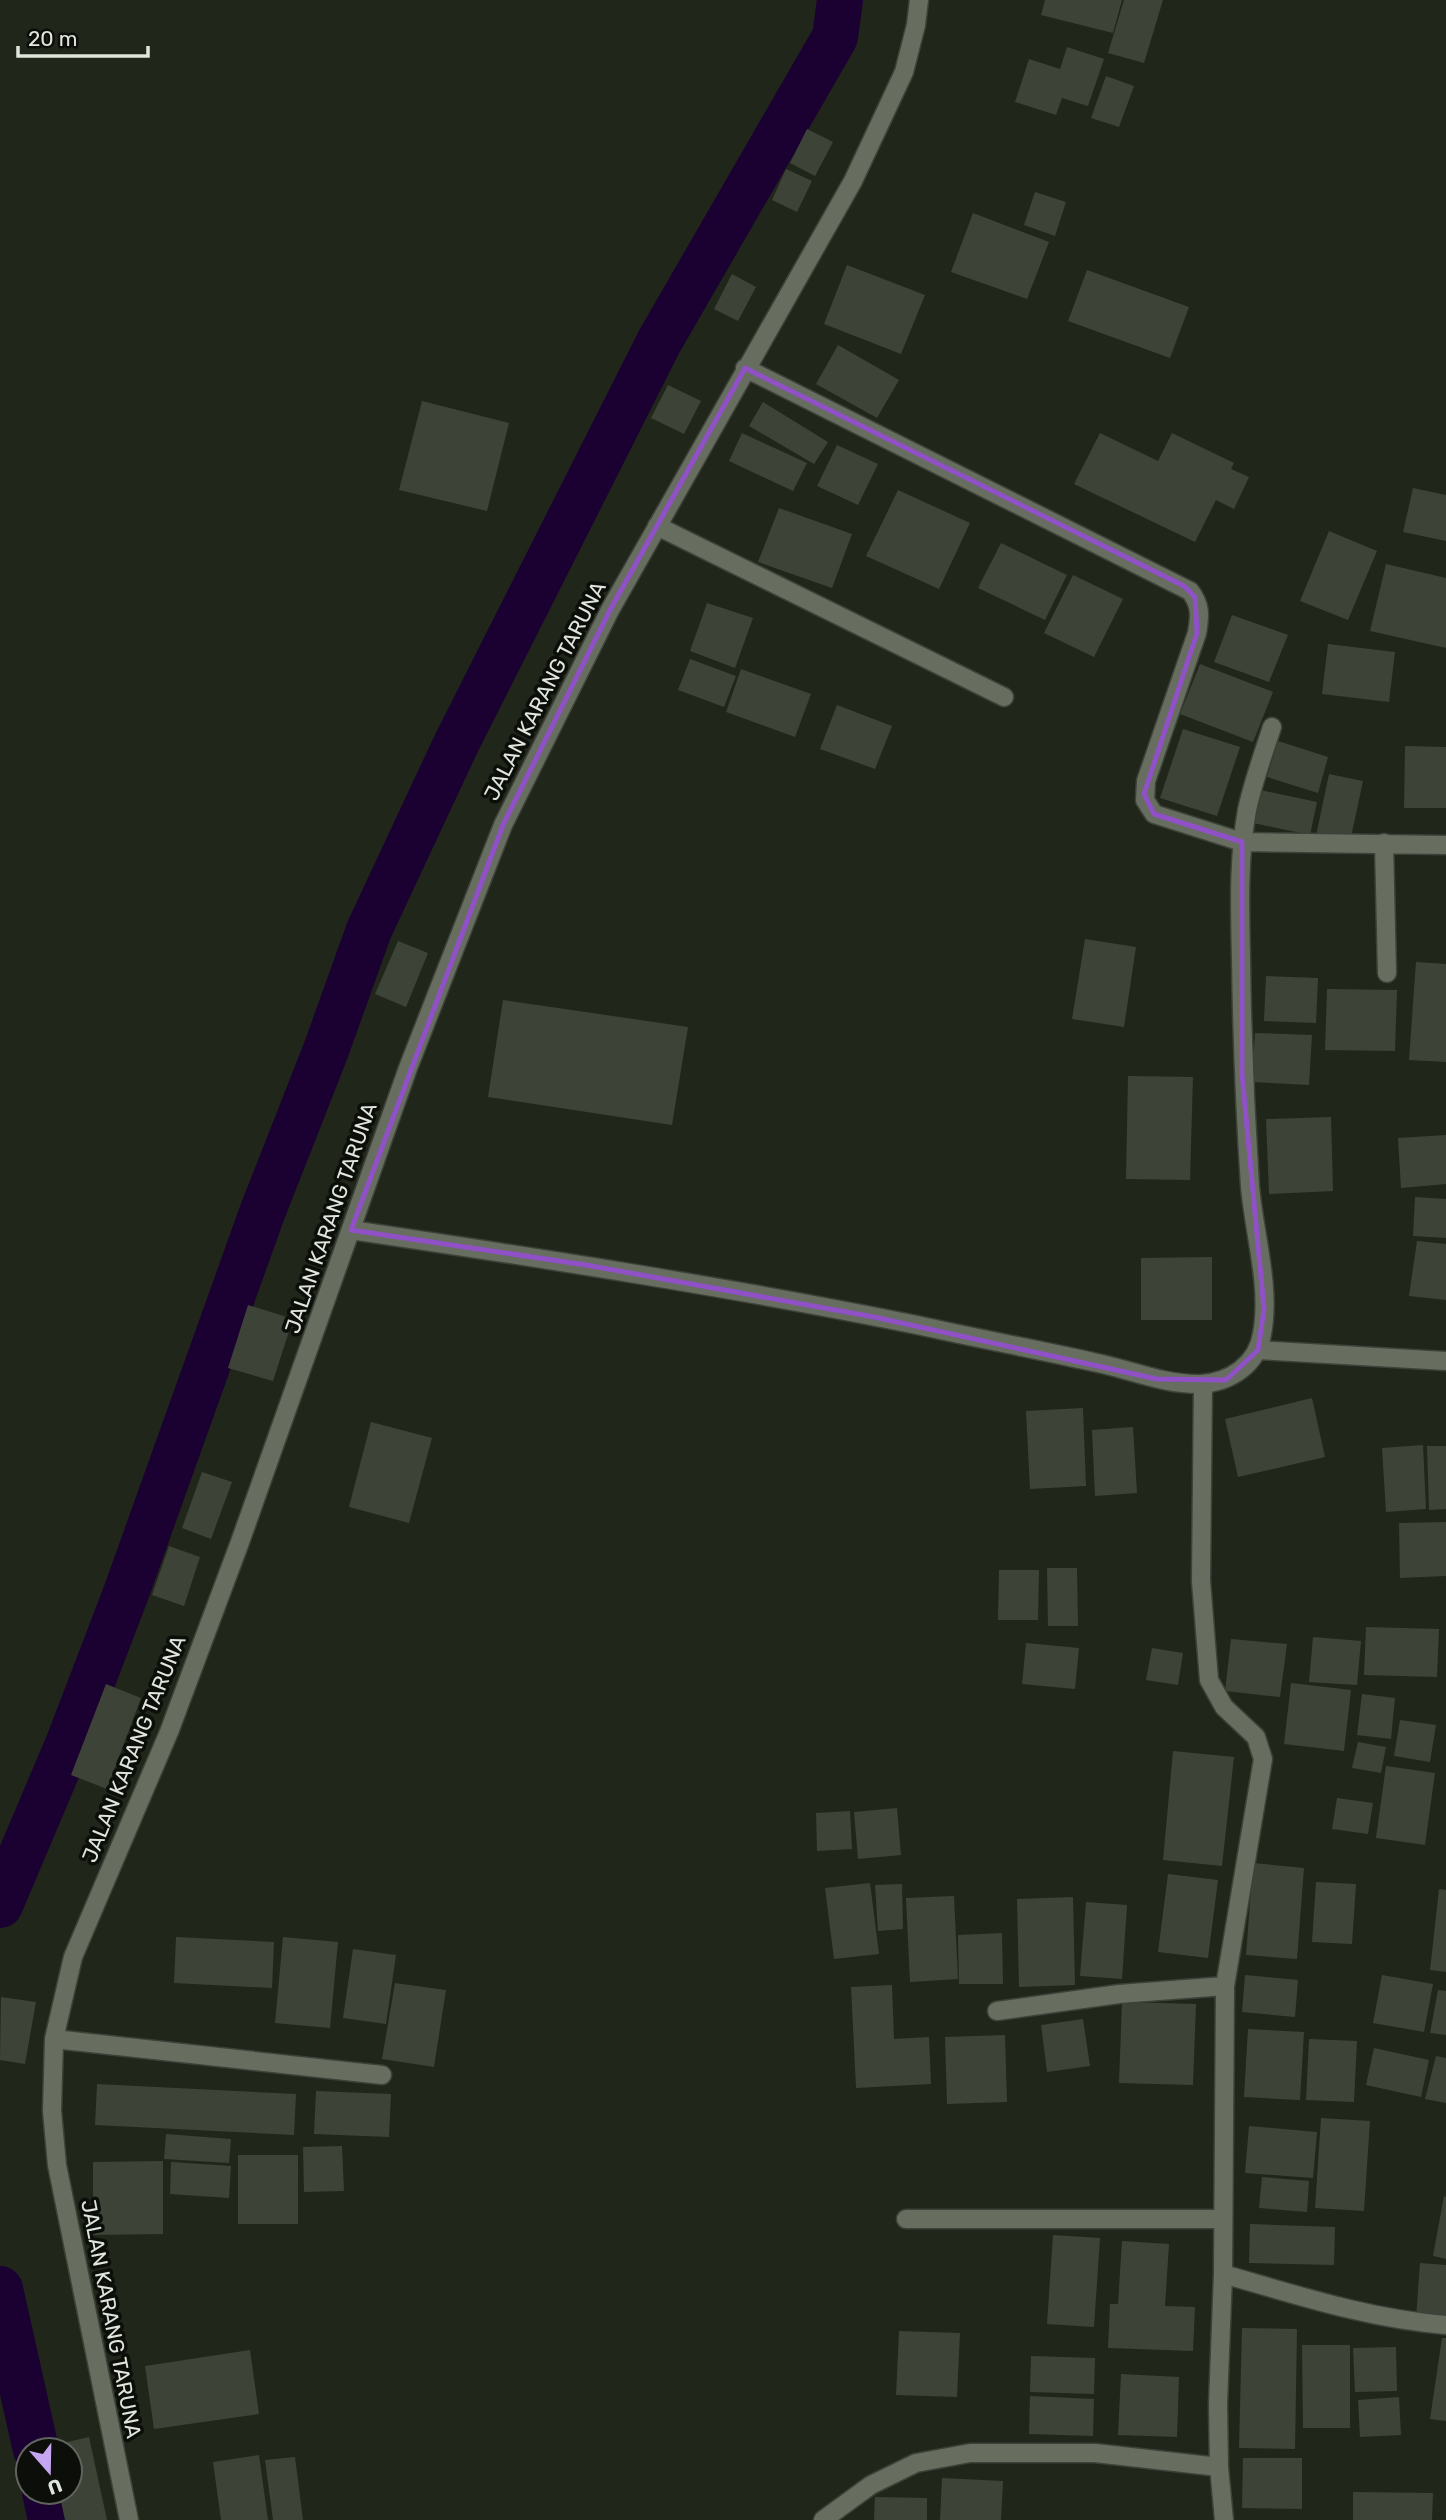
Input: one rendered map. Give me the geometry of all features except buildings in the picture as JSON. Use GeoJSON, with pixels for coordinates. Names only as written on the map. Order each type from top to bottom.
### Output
{"type":"FeatureCollection","features":[{"type":"Feature","properties":{"kind":"street","name":"JALAN KARANG TARUNA"},"geometry":{"type":"LineString","coordinates":[[128,2520],[57,2165],[52,2111],[54,2039],[73,1957],[169,1732],[240,1542],[408,1068],[503,825],[610,610],[853,181],[904,72],[916,25],[919,0]]}},
{"type":"Feature","properties":{"kind":"street"},"geometry":{"type":"LineString","coordinates":[[745,369],[1190,591],[1200,611],[1197,633],[1146,781],[1145,800],[1151,811],[1162,818],[1242,842],[1446,845]]}},
{"type":"Feature","properties":{"kind":"street"},"geometry":{"type":"LineString","coordinates":[[657,526],[1004,697]]}},
{"type":"Feature","properties":{"kind":"street"},"geometry":{"type":"LineString","coordinates":[[351,1230],[627,1272],[887,1319],[1097,1362],[1157,1379],[1203,1384],[1226,1380],[1245,1367],[1258,1350],[1263,1333],[1260,1250],[1252,1208],[1242,1074],[1240,865],[1255,780],[1272,727]]}},
{"type":"Feature","properties":{"kind":"street"},"geometry":{"type":"LineString","coordinates":[[1384,843],[1387,973]]}},
{"type":"Feature","properties":{"kind":"street"},"geometry":{"type":"LineString","coordinates":[[1258,1350],[1446,1361]]}},
{"type":"Feature","properties":{"kind":"street"},"geometry":{"type":"LineString","coordinates":[[1203,1384],[1201,1581],[1209,1679],[1224,1707],[1256,1737],[1263,1759],[1225,1986],[1223,2274],[1218,2404],[1219,2467],[1224,2520]]}},
{"type":"Feature","properties":{"kind":"street"},"geometry":{"type":"LineString","coordinates":[[998,2011],[1119,1994],[1225,1986]]}},
{"type":"Feature","properties":{"kind":"street"},"geometry":{"type":"LineString","coordinates":[[54,2039],[382,2075]]}},
{"type":"Feature","properties":{"kind":"street"},"geometry":{"type":"LineString","coordinates":[[906,2219],[1223,2219]]}},
{"type":"Feature","properties":{"kind":"street"},"geometry":{"type":"LineString","coordinates":[[1223,2274],[1352,2311],[1446,2325]]}},
{"type":"Feature","properties":{"kind":"street"},"geometry":{"type":"LineString","coordinates":[[823,2520],[871,2485],[916,2463],[970,2453],[1095,2453],[1219,2467]]}},
{"type":"Feature","properties":{"kind":"highlighted area"},"geometry":{"type":"Polygon","coordinates":[[[745,368],[1184,586],[1195,597],[1197,633],[1144,794],[1154,814],[1242,842],[1242,1074],[1264,1309],[1258,1350],[1226,1380],[1157,1379],[874,1317],[586,1265],[351,1230],[503,825],[610,610],[745,368]]]}},
{"type":"Feature","properties":{"kind":"waterway"},"geometry":{"type":"LineString","coordinates":[[0,1905],[69,1742],[126,1593],[262,1213],[326,1050],[369,930],[456,744],[659,342],[835,37],[840,0]]}},
{"type":"Feature","properties":{"kind":"waterway"},"geometry":{"type":"LineString","coordinates":[[0,2289],[33,2436]]}},
{"type":"Feature","properties":{"kind":"waterway"},"geometry":{"type":"LineString","coordinates":[[48,2506],[51,2520]]}}]}
